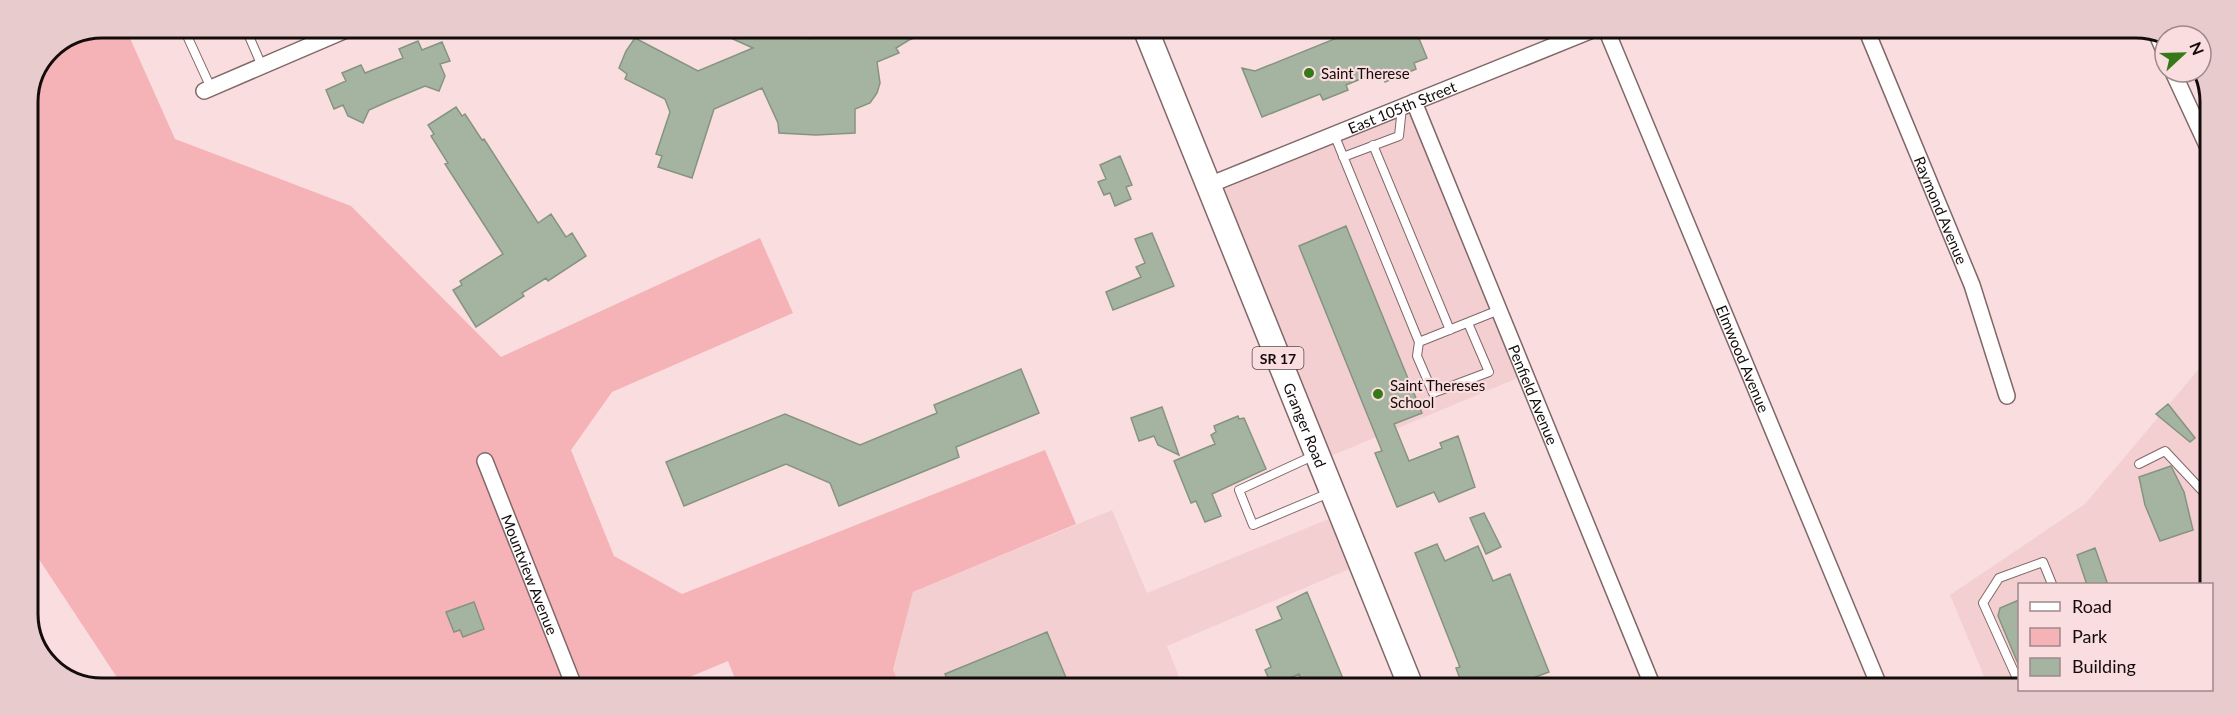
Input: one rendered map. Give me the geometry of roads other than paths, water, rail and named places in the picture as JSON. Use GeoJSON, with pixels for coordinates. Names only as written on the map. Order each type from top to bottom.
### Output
{"type":"FeatureCollection","features":[{"type":"Feature","properties":{"kind":"main road","name":"Granger Road"},"geometry":{"type":"LineString","coordinates":[[1149,38],[1407,678]]}},
{"type":"Feature","properties":{"kind":"street"},"geometry":{"type":"LineString","coordinates":[[208,89],[327,38]]}},
{"type":"Feature","properties":{"kind":"street","name":"East 105th Street"},"geometry":{"type":"LineString","coordinates":[[1209,185],[1573,38]]}},
{"type":"Feature","properties":{"kind":"street","name":"Elmwood Avenue"},"geometry":{"type":"LineString","coordinates":[[1610,38],[1876,678]]}},
{"type":"Feature","properties":{"kind":"street","name":"Raymond Avenue"},"geometry":{"type":"LineString","coordinates":[[1870,38],[1972,285],[2007,396]]}},
{"type":"Feature","properties":{"kind":"street"},"geometry":{"type":"LineString","coordinates":[[2179,84],[2199,128]]}},
{"type":"Feature","properties":{"kind":"street","name":"Penfield Avenue"},"geometry":{"type":"LineString","coordinates":[[1408,105],[1499,310],[1649,678]]}},
{"type":"Feature","properties":{"kind":"street","name":"Mountview Avenue"},"geometry":{"type":"LineString","coordinates":[[485,461],[571,678]]}},
{"type":"Feature","properties":{"kind":"lane"},"geometry":{"type":"LineString","coordinates":[[187,38],[208,89]]}},
{"type":"Feature","properties":{"kind":"lane"},"geometry":{"type":"LineString","coordinates":[[250,38],[262,66]]}},
{"type":"Feature","properties":{"kind":"lane"},"geometry":{"type":"LineString","coordinates":[[1343,157],[1399,136],[1408,105]]}},
{"type":"Feature","properties":{"kind":"lane"},"geometry":{"type":"LineString","coordinates":[[1334,135],[1419,342],[1417,356],[1433,393],[1489,372],[1468,323]]}},
{"type":"Feature","properties":{"kind":"lane"},"geometry":{"type":"LineString","coordinates":[[1373,145],[1450,330]]}},
{"type":"Feature","properties":{"kind":"lane"},"geometry":{"type":"LineString","coordinates":[[1419,342],[1499,310]]}},
{"type":"Feature","properties":{"kind":"lane"},"geometry":{"type":"LineString","coordinates":[[2139,464],[2165,452],[2200,488]]}},
{"type":"Feature","properties":{"kind":"lane"},"geometry":{"type":"LineString","coordinates":[[1317,454],[1239,490],[1253,525],[1332,492]]}},
{"type":"Feature","properties":{"kind":"lane"},"geometry":{"type":"LineString","coordinates":[[2016,678],[1983,603],[1999,578],[2043,562],[2051,583]]}},
{"type":"Feature","properties":{"kind":"place","name":"Saint Therese"},"geometry":{"type":"Point","coordinates":[1309,73]}},
{"type":"Feature","properties":{"kind":"place","name":"Saint Thereses School"},"geometry":{"type":"Point","coordinates":[1378,394]}}]}
